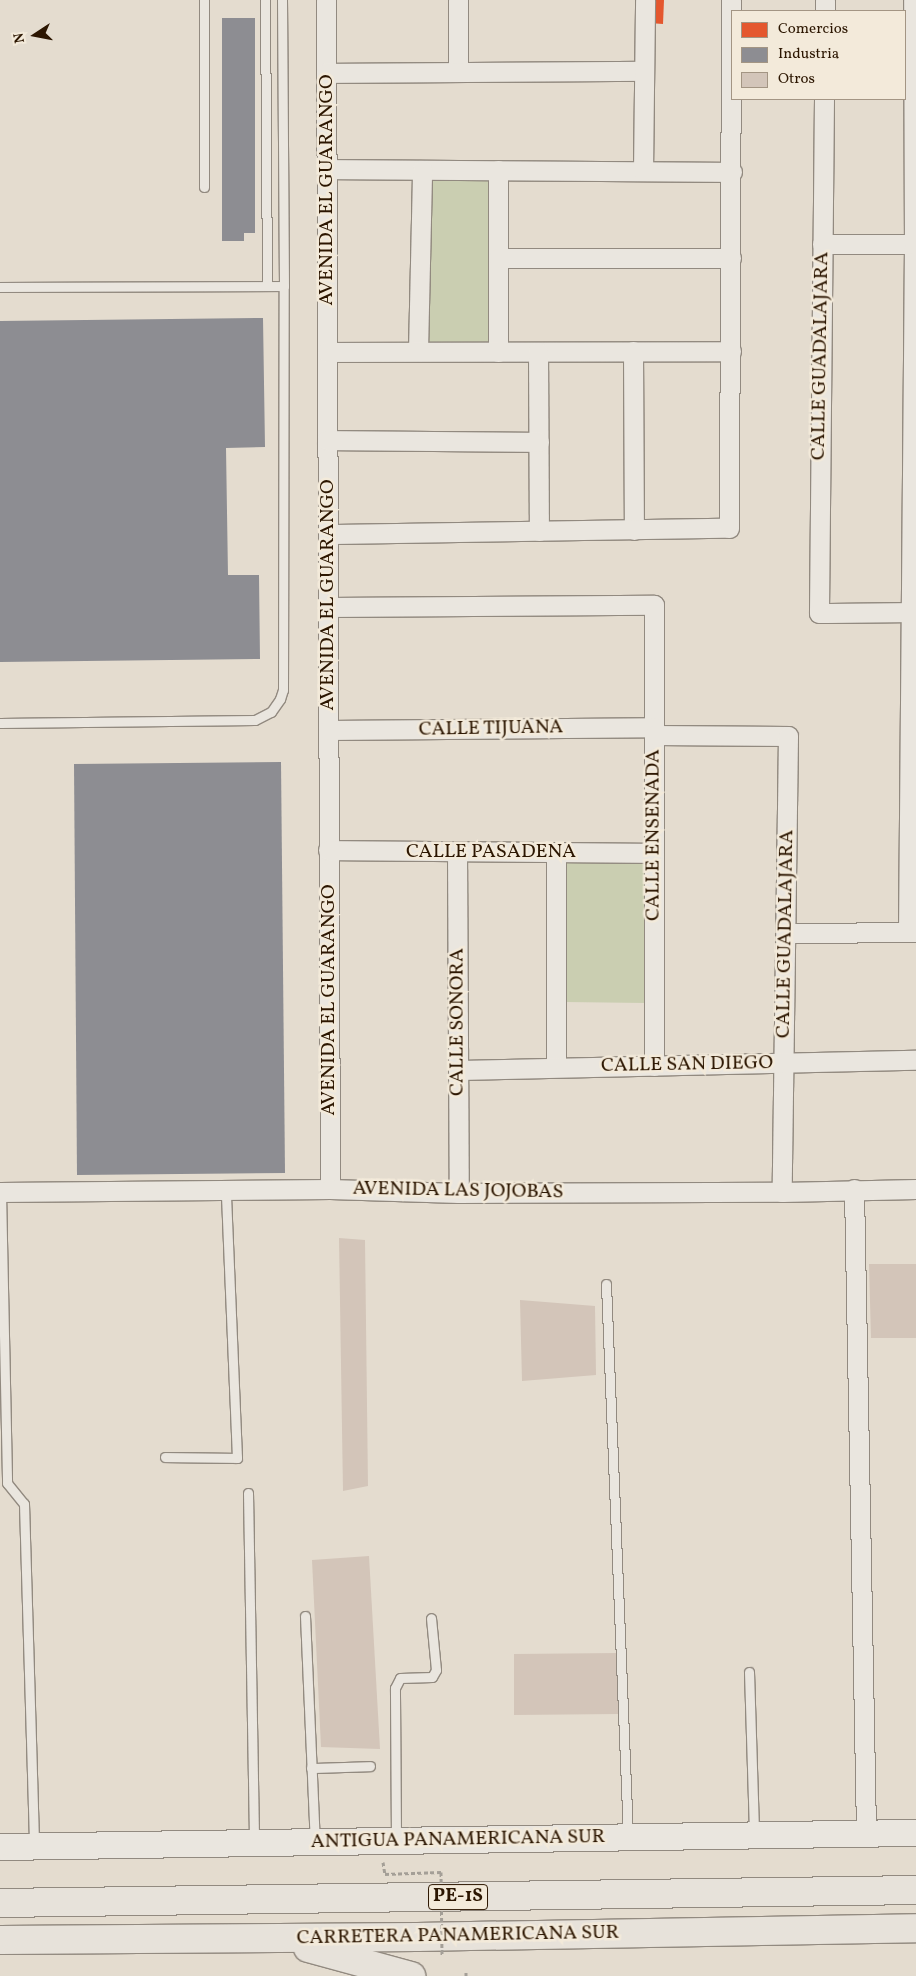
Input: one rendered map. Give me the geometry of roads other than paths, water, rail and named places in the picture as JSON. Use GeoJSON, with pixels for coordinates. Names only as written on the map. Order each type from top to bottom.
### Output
{"type":"FeatureCollection","features":[{"type":"Feature","properties":{"kind":"highway","name":"CARRETERA PANAMERICANA SUR"},"geometry":{"type":"LineString","coordinates":[[0,1903],[916,1890]]}},
{"type":"Feature","properties":{"kind":"highway","name":"CARRETERA PANAMERICANA SUR"},"geometry":{"type":"LineString","coordinates":[[0,1940],[270,1939],[916,1928]]}},
{"type":"Feature","properties":{"kind":"highway"},"geometry":{"type":"LineString","coordinates":[[270,1939],[411,1976]]}},
{"type":"Feature","properties":{"kind":"main road","name":"ANTIGUA PANAMERICANA SUR"},"geometry":{"type":"LineString","coordinates":[[0,1847],[315,1841],[390,1850],[628,1838],[916,1833]]}},
{"type":"Feature","properties":{"kind":"street","name":"AVENIDA EL GUARANGO"},"geometry":{"type":"LineString","coordinates":[[326,0],[330,1189]]}},
{"type":"Feature","properties":{"kind":"street"},"geometry":{"type":"LineString","coordinates":[[458,0],[458,72]]}},
{"type":"Feature","properties":{"kind":"street"},"geometry":{"type":"LineString","coordinates":[[643,172],[645,0]]}},
{"type":"Feature","properties":{"kind":"street"},"geometry":{"type":"LineString","coordinates":[[786,933],[912,932],[915,244],[913,0]]}},
{"type":"Feature","properties":{"kind":"street"},"geometry":{"type":"LineString","coordinates":[[326,73],[644,71]]}},
{"type":"Feature","properties":{"kind":"street"},"geometry":{"type":"LineString","coordinates":[[328,534],[729,528],[732,100]]}},
{"type":"Feature","properties":{"kind":"street","name":"CALLE GUADALAJARA"},"geometry":{"type":"LineString","coordinates":[[824,100],[819,613],[913,612]]}},
{"type":"Feature","properties":{"kind":"street"},"geometry":{"type":"LineString","coordinates":[[327,169],[732,172]]}},
{"type":"Feature","properties":{"kind":"street"},"geometry":{"type":"LineString","coordinates":[[418,351],[422,170]]}},
{"type":"Feature","properties":{"kind":"street"},"geometry":{"type":"LineString","coordinates":[[498,170],[498,352]]}},
{"type":"Feature","properties":{"kind":"street"},"geometry":{"type":"LineString","coordinates":[[822,244],[915,244]]}},
{"type":"Feature","properties":{"kind":"street"},"geometry":{"type":"LineString","coordinates":[[498,258],[731,258]]}},
{"type":"Feature","properties":{"kind":"street"},"geometry":{"type":"LineString","coordinates":[[327,352],[731,352]]}},
{"type":"Feature","properties":{"kind":"street"},"geometry":{"type":"LineString","coordinates":[[538,352],[539,531]]}},
{"type":"Feature","properties":{"kind":"street"},"geometry":{"type":"LineString","coordinates":[[633,352],[634,530]]}},
{"type":"Feature","properties":{"kind":"street"},"geometry":{"type":"LineString","coordinates":[[328,440],[539,442]]}},
{"type":"Feature","properties":{"kind":"street","name":"CALLE ENSENADA"},"geometry":{"type":"LineString","coordinates":[[328,607],[654,605],[654,1066]]}},
{"type":"Feature","properties":{"kind":"street","name":"CALLE TIJUANA"},"geometry":{"type":"LineString","coordinates":[[328,730],[654,731],[788,736]]}},
{"type":"Feature","properties":{"kind":"street","name":"CALLE GUADALAJARA"},"geometry":{"type":"LineString","coordinates":[[782,1192],[788,736]]}},
{"type":"Feature","properties":{"kind":"street","name":"CALLE PASADENA"},"geometry":{"type":"LineString","coordinates":[[328,850],[654,853]]}},
{"type":"Feature","properties":{"kind":"street","name":"CALLE SONORA"},"geometry":{"type":"LineString","coordinates":[[457,851],[459,1192]]}},
{"type":"Feature","properties":{"kind":"street"},"geometry":{"type":"LineString","coordinates":[[556,852],[556,1068]]}},
{"type":"Feature","properties":{"kind":"street","name":"CALLE SAN DIEGO"},"geometry":{"type":"LineString","coordinates":[[458,1070],[916,1060]]}},
{"type":"Feature","properties":{"kind":"street","name":"AVENIDA LAS JOJOBAS"},"geometry":{"type":"LineString","coordinates":[[0,1192],[330,1189],[459,1192],[782,1192],[916,1189]]}},
{"type":"Feature","properties":{"kind":"street"},"geometry":{"type":"LineString","coordinates":[[854,1189],[866,1834]]}},
{"type":"Feature","properties":{"kind":"lane"},"geometry":{"type":"LineString","coordinates":[[204,0],[204,187]]}},
{"type":"Feature","properties":{"kind":"lane"},"geometry":{"type":"LineString","coordinates":[[266,0],[267,286]]}},
{"type":"Feature","properties":{"kind":"lane"},"geometry":{"type":"LineString","coordinates":[[0,723],[255,720],[264,718],[277,704],[283,690],[284,286],[282,0]]}},
{"type":"Feature","properties":{"kind":"lane"},"geometry":{"type":"LineString","coordinates":[[0,287],[284,286]]}},
{"type":"Feature","properties":{"kind":"lane"},"geometry":{"type":"LineString","coordinates":[[166,1458],[237,1458],[226,1190]]}},
{"type":"Feature","properties":{"kind":"lane"},"geometry":{"type":"LineString","coordinates":[[0,1192],[7,1483],[24,1504],[34,1847]]}},
{"type":"Feature","properties":{"kind":"lane"},"geometry":{"type":"LineString","coordinates":[[606,1284],[628,1838]]}},
{"type":"Feature","properties":{"kind":"lane"},"geometry":{"type":"LineString","coordinates":[[248,1493],[254,1842]]}},
{"type":"Feature","properties":{"kind":"lane"},"geometry":{"type":"LineString","coordinates":[[305,1616],[315,1841]]}},
{"type":"Feature","properties":{"kind":"lane"},"geometry":{"type":"LineString","coordinates":[[390,1850],[395,1688],[400,1678],[432,1677],[436,1670],[431,1618]]}},
{"type":"Feature","properties":{"kind":"lane"},"geometry":{"type":"LineString","coordinates":[[748,1672],[754,1835]]}},
{"type":"Feature","properties":{"kind":"lane"},"geometry":{"type":"LineString","coordinates":[[312,1768],[370,1766]]}}]}
